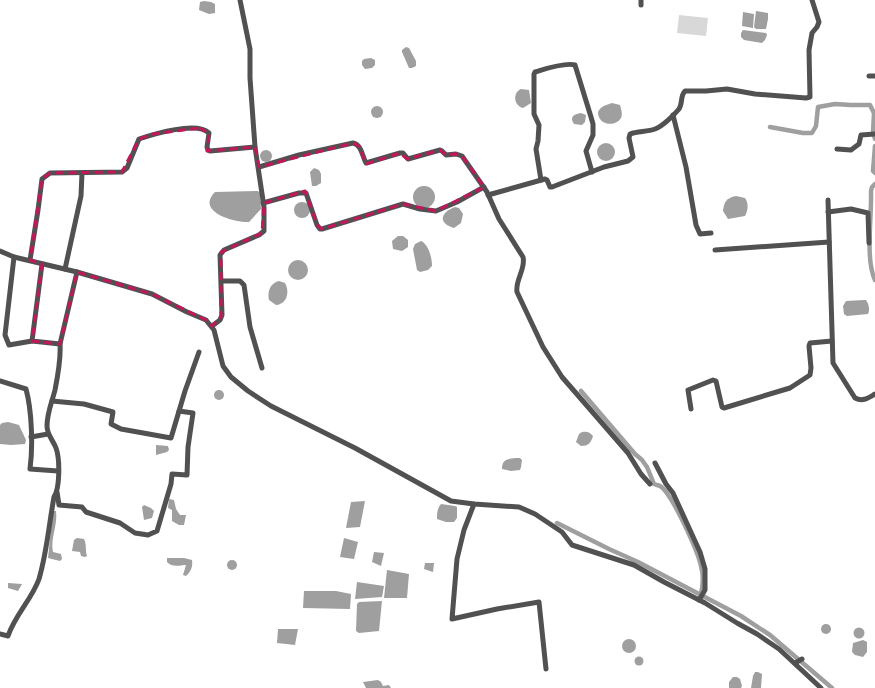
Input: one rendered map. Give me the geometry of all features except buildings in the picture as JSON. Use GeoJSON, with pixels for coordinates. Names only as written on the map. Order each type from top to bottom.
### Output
{"type":"FeatureCollection","features":[{"type":"Feature","properties":{"kind":"street"},"geometry":{"type":"LineString","coordinates":[[213,325],[220,320],[222,303],[220,255],[224,250],[257,237],[262,233],[264,221],[264,203],[255,147],[250,78],[250,49],[240,0]]}},
{"type":"Feature","properties":{"kind":"street"},"geometry":{"type":"LineString","coordinates":[[488,195],[541,180],[547,180],[550,187],[552,187],[632,158],[633,155],[629,138],[630,134],[656,129],[681,107],[683,94],[687,91],[706,92],[727,90],[806,98],[810,96],[809,50],[812,33],[819,22],[812,0]]}},
{"type":"Feature","properties":{"kind":"street"},"geometry":{"type":"LineString","coordinates":[[541,180],[536,149],[538,141],[538,125],[534,114],[534,74],[535,72],[564,65],[575,65],[593,124],[593,135],[586,151],[592,172]]}},
{"type":"Feature","properties":{"kind":"street"},"geometry":{"type":"LineString","coordinates":[[869,76],[875,76]]}},
{"type":"Feature","properties":{"kind":"street"},"geometry":{"type":"LineString","coordinates":[[673,115],[691,192],[696,225],[700,234],[711,233]]}},
{"type":"Feature","properties":{"kind":"street"},"geometry":{"type":"LineString","coordinates":[[30,260],[42,179],[50,173],[122,172],[127,168],[139,140],[154,134],[181,129],[206,129],[209,133],[207,147],[210,151],[255,147]]}},
{"type":"Feature","properties":{"kind":"street"},"geometry":{"type":"LineString","coordinates":[[837,150],[851,150],[859,144],[861,135],[872,135]]}},
{"type":"Feature","properties":{"kind":"street"},"geometry":{"type":"LineString","coordinates":[[259,167],[299,155],[353,143],[356,143],[359,146],[366,163],[400,152],[403,153],[408,159],[440,150],[446,155],[460,155],[484,187],[499,219],[523,257],[524,263],[517,285],[517,292],[543,347],[562,377],[628,453],[641,474],[650,484]]}},
{"type":"Feature","properties":{"kind":"street"},"geometry":{"type":"LineString","coordinates":[[65,269],[81,196],[82,173]]}},
{"type":"Feature","properties":{"kind":"street"},"geometry":{"type":"LineString","coordinates":[[264,203],[299,193],[306,193],[317,225],[320,229],[322,229],[403,204],[420,210],[436,211],[457,202],[484,187]]}},
{"type":"Feature","properties":{"kind":"street"},"geometry":{"type":"LineString","coordinates":[[828,200],[833,363],[853,395],[859,400],[867,400],[875,394]]}},
{"type":"Feature","properties":{"kind":"street"},"geometry":{"type":"LineString","coordinates":[[828,212],[851,209],[868,213],[869,243]]}},
{"type":"Feature","properties":{"kind":"street"},"geometry":{"type":"LineString","coordinates":[[715,250],[829,242]]}},
{"type":"Feature","properties":{"kind":"street"},"geometry":{"type":"LineString","coordinates":[[0,251],[14,257],[77,272],[152,294],[206,320],[213,325],[223,366],[231,377],[248,391],[271,406],[355,448],[451,500],[474,504],[519,507],[535,514],[562,532],[572,545],[634,565],[699,600],[757,634],[795,663],[821,688]]}},
{"type":"Feature","properties":{"kind":"street"},"geometry":{"type":"LineString","coordinates":[[14,257],[2,335],[9,345],[32,341],[60,344]]}},
{"type":"Feature","properties":{"kind":"street"},"geometry":{"type":"LineString","coordinates":[[32,341],[42,264]]}},
{"type":"Feature","properties":{"kind":"street"},"geometry":{"type":"LineString","coordinates":[[77,272],[60,344],[61,354],[55,389],[48,416],[48,434],[56,449],[58,457],[57,492],[59,505],[82,507],[86,512],[120,523],[135,532],[148,535],[157,531],[171,484],[172,474],[187,475],[188,447],[194,413],[179,411]]}},
{"type":"Feature","properties":{"kind":"street"},"geometry":{"type":"LineString","coordinates":[[222,281],[240,281],[244,285],[250,327],[262,368]]}},
{"type":"Feature","properties":{"kind":"street"},"geometry":{"type":"LineString","coordinates":[[691,409],[688,394],[689,388],[713,380],[716,381],[722,407],[724,408],[790,388],[810,375],[810,343],[832,341]]}},
{"type":"Feature","properties":{"kind":"street"},"geometry":{"type":"LineString","coordinates":[[52,401],[84,404],[113,412],[111,424],[122,429],[171,438],[199,352]]}},
{"type":"Feature","properties":{"kind":"street"},"geometry":{"type":"LineString","coordinates":[[0,381],[26,389],[29,399],[31,437],[30,469],[58,471]]}},
{"type":"Feature","properties":{"kind":"street"},"geometry":{"type":"LineString","coordinates":[[31,437],[48,434]]}},
{"type":"Feature","properties":{"kind":"street"},"geometry":{"type":"LineString","coordinates":[[655,463],[666,484],[673,493],[700,552],[704,569],[706,590],[699,600]]}},
{"type":"Feature","properties":{"kind":"street"},"geometry":{"type":"LineString","coordinates":[[0,634],[8,636],[14,622],[39,579],[54,497],[57,492]]}},
{"type":"Feature","properties":{"kind":"street"},"geometry":{"type":"LineString","coordinates":[[474,504],[464,530],[457,559],[452,619],[539,602],[546,669]]}},
{"type":"Feature","properties":{"kind":"street"},"geometry":{"type":"LineString","coordinates":[[795,663],[802,659]]}},
{"type":"Feature","properties":{"kind":"highlighted area"},"geometry":{"type":"Polygon","coordinates":[[[199,128],[209,133],[207,151],[255,147],[259,167],[353,143],[359,146],[366,164],[400,153],[407,159],[440,150],[446,155],[456,154],[462,156],[484,187],[436,211],[403,204],[322,229],[317,225],[305,191],[264,203],[262,233],[221,252],[221,317],[212,326],[206,320],[152,294],[77,272],[60,344],[32,341],[42,264],[30,260],[42,179],[50,173],[122,172],[139,139],[153,134],[199,128]]]}},
{"type":"Feature","properties":{"kind":"shaded area"},"geometry":{"type":"Polygon","coordinates":[[[204,1],[215,4],[215,13],[209,14],[199,10],[200,2],[204,1]]]}},
{"type":"Feature","properties":{"kind":"shaded area"},"geometry":{"type":"Polygon","coordinates":[[[756,11],[768,13],[766,29],[756,29],[754,27],[756,11]]]}},
{"type":"Feature","properties":{"kind":"shaded area"},"geometry":{"type":"Polygon","coordinates":[[[743,12],[754,14],[753,28],[742,26],[743,12]]]}},
{"type":"Feature","properties":{"kind":"shaded area"},"geometry":{"type":"Polygon","coordinates":[[[679,15],[708,18],[706,36],[677,33],[679,15]]]}},
{"type":"Feature","properties":{"kind":"shaded area"},"geometry":{"type":"Polygon","coordinates":[[[743,30],[766,33],[767,35],[762,43],[744,40],[741,37],[743,30]]]}},
{"type":"Feature","properties":{"kind":"shaded area"},"geometry":{"type":"Polygon","coordinates":[[[406,47],[409,48],[416,61],[416,66],[412,68],[409,68],[402,52],[402,50],[406,47]]]}},
{"type":"Feature","properties":{"kind":"shaded area"},"geometry":{"type":"Polygon","coordinates":[[[371,58],[375,60],[375,65],[372,68],[365,69],[362,65],[362,61],[364,59],[371,58]]]}},
{"type":"Feature","properties":{"kind":"shaded area"},"geometry":{"type":"Polygon","coordinates":[[[521,89],[529,90],[531,103],[523,108],[518,105],[515,99],[516,93],[521,89]]]}},
{"type":"Feature","properties":{"kind":"shaded area"},"geometry":{"type":"Polygon","coordinates":[[[612,103],[620,105],[622,116],[619,121],[608,124],[601,120],[598,112],[602,107],[612,103]]]}},
{"type":"Feature","properties":{"kind":"shaded area"},"geometry":{"type":"Polygon","coordinates":[[[377,106],[381,108],[383,112],[381,116],[377,118],[373,116],[371,112],[373,108],[377,106]]]}},
{"type":"Feature","properties":{"kind":"shaded area"},"geometry":{"type":"Polygon","coordinates":[[[581,113],[586,115],[585,122],[582,125],[574,124],[572,119],[573,116],[581,113]]]}},
{"type":"Feature","properties":{"kind":"shaded area"},"geometry":{"type":"Polygon","coordinates":[[[602,143],[610,143],[615,148],[613,159],[610,161],[602,161],[597,156],[597,148],[602,143]]]}},
{"type":"Feature","properties":{"kind":"shaded area"},"geometry":{"type":"Polygon","coordinates":[[[264,150],[268,150],[272,156],[268,162],[264,162],[260,158],[260,154],[264,150]]]}},
{"type":"Feature","properties":{"kind":"shaded area"},"geometry":{"type":"Polygon","coordinates":[[[314,168],[319,170],[321,174],[321,183],[316,186],[312,186],[310,172],[314,168]]]}},
{"type":"Feature","properties":{"kind":"shaded area"},"geometry":{"type":"Polygon","coordinates":[[[424,186],[432,189],[435,197],[432,205],[424,208],[416,205],[413,197],[416,189],[424,186]]]}},
{"type":"Feature","properties":{"kind":"shaded area"},"geometry":{"type":"Polygon","coordinates":[[[258,191],[260,193],[261,209],[249,222],[235,221],[219,215],[213,211],[210,205],[210,199],[215,192],[258,191]]]}},
{"type":"Feature","properties":{"kind":"shaded area"},"geometry":{"type":"Polygon","coordinates":[[[736,196],[745,198],[748,205],[747,212],[745,216],[728,219],[723,211],[724,205],[728,199],[736,196]]]}},
{"type":"Feature","properties":{"kind":"shaded area"},"geometry":{"type":"Polygon","coordinates":[[[302,202],[308,204],[310,210],[308,216],[302,218],[296,216],[294,210],[296,204],[302,202]]]}},
{"type":"Feature","properties":{"kind":"shaded area"},"geometry":{"type":"Polygon","coordinates":[[[455,207],[459,208],[463,214],[461,223],[454,228],[445,223],[443,218],[450,209],[455,207]]]}},
{"type":"Feature","properties":{"kind":"shaded area"},"geometry":{"type":"Polygon","coordinates":[[[398,236],[403,236],[408,240],[408,247],[402,251],[393,249],[392,241],[398,236]]]}},
{"type":"Feature","properties":{"kind":"shaded area"},"geometry":{"type":"Polygon","coordinates":[[[421,241],[428,249],[431,256],[432,266],[428,270],[420,272],[417,270],[413,249],[415,244],[421,241]]]}},
{"type":"Feature","properties":{"kind":"shaded area"},"geometry":{"type":"Polygon","coordinates":[[[294,260],[302,260],[308,266],[308,274],[302,280],[294,280],[288,274],[288,266],[294,260]]]}},
{"type":"Feature","properties":{"kind":"shaded area"},"geometry":{"type":"Polygon","coordinates":[[[279,281],[285,283],[287,294],[283,302],[276,305],[269,300],[268,294],[271,286],[279,281]]]}},
{"type":"Feature","properties":{"kind":"shaded area"},"geometry":{"type":"Polygon","coordinates":[[[866,300],[869,310],[868,314],[847,316],[844,314],[843,306],[846,301],[866,300]]]}},
{"type":"Feature","properties":{"kind":"shaded area"},"geometry":{"type":"Polygon","coordinates":[[[219,390],[224,395],[219,400],[214,395],[219,390]]]}},
{"type":"Feature","properties":{"kind":"shaded area"},"geometry":{"type":"Polygon","coordinates":[[[8,422],[19,425],[26,440],[25,444],[0,444],[0,425],[8,422]]]}},
{"type":"Feature","properties":{"kind":"shaded area"},"geometry":{"type":"Polygon","coordinates":[[[582,432],[588,432],[593,436],[589,444],[581,446],[576,442],[579,434],[582,432]]]}},
{"type":"Feature","properties":{"kind":"shaded area"},"geometry":{"type":"Polygon","coordinates":[[[156,445],[168,446],[169,450],[156,455],[156,445]]]}},
{"type":"Feature","properties":{"kind":"shaded area"},"geometry":{"type":"Polygon","coordinates":[[[520,458],[522,460],[520,470],[511,471],[502,469],[504,461],[520,458]]]}},
{"type":"Feature","properties":{"kind":"shaded area"},"geometry":{"type":"Polygon","coordinates":[[[169,499],[174,500],[176,509],[180,515],[186,515],[184,525],[179,525],[172,521],[172,510],[168,508],[169,499]]]}},
{"type":"Feature","properties":{"kind":"shaded area"},"geometry":{"type":"Polygon","coordinates":[[[365,501],[360,527],[346,528],[351,502],[365,501]]]}},
{"type":"Feature","properties":{"kind":"shaded area"},"geometry":{"type":"Polygon","coordinates":[[[441,504],[457,507],[457,518],[454,522],[446,522],[437,519],[441,504]]]}},
{"type":"Feature","properties":{"kind":"shaded area"},"geometry":{"type":"Polygon","coordinates":[[[144,505],[154,511],[152,518],[144,520],[142,507],[144,505]]]}},
{"type":"Feature","properties":{"kind":"shaded area"},"geometry":{"type":"Polygon","coordinates":[[[53,511],[56,511],[56,521],[52,547],[53,552],[61,554],[62,559],[60,561],[48,558],[53,511]]]}},
{"type":"Feature","properties":{"kind":"shaded area"},"geometry":{"type":"Polygon","coordinates":[[[77,538],[84,539],[87,556],[85,557],[81,556],[80,552],[72,551],[74,540],[77,538]]]}},
{"type":"Feature","properties":{"kind":"shaded area"},"geometry":{"type":"Polygon","coordinates":[[[344,538],[358,542],[354,559],[340,557],[344,538]]]}},
{"type":"Feature","properties":{"kind":"shaded area"},"geometry":{"type":"Polygon","coordinates":[[[374,552],[384,553],[381,566],[372,562],[374,552]]]}},
{"type":"Feature","properties":{"kind":"shaded area"},"geometry":{"type":"Polygon","coordinates":[[[167,558],[184,558],[192,560],[192,567],[186,576],[183,575],[186,565],[171,565],[167,562],[167,558]]]}},
{"type":"Feature","properties":{"kind":"shaded area"},"geometry":{"type":"Polygon","coordinates":[[[230,560],[234,560],[236,561],[236,569],[230,570],[227,567],[227,563],[230,560]]]}},
{"type":"Feature","properties":{"kind":"shaded area"},"geometry":{"type":"Polygon","coordinates":[[[425,563],[434,563],[433,572],[424,569],[425,563]]]}},
{"type":"Feature","properties":{"kind":"shaded area"},"geometry":{"type":"Polygon","coordinates":[[[387,570],[409,574],[407,598],[384,598],[387,570]]]}},
{"type":"Feature","properties":{"kind":"shaded area"},"geometry":{"type":"Polygon","coordinates":[[[357,582],[384,586],[382,597],[355,599],[357,582]]]}},
{"type":"Feature","properties":{"kind":"shaded area"},"geometry":{"type":"Polygon","coordinates":[[[8,583],[22,584],[18,591],[8,588],[8,583]]]}},
{"type":"Feature","properties":{"kind":"shaded area"},"geometry":{"type":"Polygon","coordinates":[[[304,591],[336,591],[351,594],[350,609],[303,608],[304,591]]]}},
{"type":"Feature","properties":{"kind":"shaded area"},"geometry":{"type":"Polygon","coordinates":[[[382,601],[379,631],[359,633],[356,631],[357,604],[359,602],[382,601]]]}},
{"type":"Feature","properties":{"kind":"shaded area"},"geometry":{"type":"Polygon","coordinates":[[[824,624],[828,624],[830,625],[830,633],[824,634],[821,631],[821,627],[824,624]]]}},
{"type":"Feature","properties":{"kind":"shaded area"},"geometry":{"type":"Polygon","coordinates":[[[859,627],[863,629],[865,633],[863,637],[859,639],[855,637],[853,633],[855,629],[859,627]]]}},
{"type":"Feature","properties":{"kind":"shaded area"},"geometry":{"type":"Polygon","coordinates":[[[278,629],[298,629],[295,645],[277,643],[278,629]]]}},
{"type":"Feature","properties":{"kind":"shaded area"},"geometry":{"type":"Polygon","coordinates":[[[629,639],[634,641],[636,646],[634,651],[629,653],[624,651],[622,646],[624,641],[629,639]]]}},
{"type":"Feature","properties":{"kind":"shaded area"},"geometry":{"type":"Polygon","coordinates":[[[863,640],[867,642],[867,652],[863,657],[855,655],[852,652],[853,643],[863,640]]]}},
{"type":"Feature","properties":{"kind":"shaded area"},"geometry":{"type":"Polygon","coordinates":[[[639,656],[644,661],[639,666],[634,661],[639,656]]]}},
{"type":"Feature","properties":{"kind":"shaded area"},"geometry":{"type":"Polygon","coordinates":[[[755,672],[762,674],[761,688],[751,688],[755,672]]]}},
{"type":"Feature","properties":{"kind":"shaded area"},"geometry":{"type":"Polygon","coordinates":[[[733,677],[740,679],[742,686],[741,688],[729,688],[729,682],[733,677]]]}},
{"type":"Feature","properties":{"kind":"shaded area"},"geometry":{"type":"Polygon","coordinates":[[[378,680],[383,686],[389,685],[391,688],[366,688],[363,682],[378,680]]]}},
{"type":"Feature","properties":{"kind":"waterway"},"geometry":{"type":"LineString","coordinates":[[770,127],[803,133],[812,133],[816,126],[818,107],[835,104],[870,105],[874,113],[873,132],[875,139]]}},
{"type":"Feature","properties":{"kind":"waterway"},"geometry":{"type":"LineString","coordinates":[[875,146],[873,171],[875,173]]}},
{"type":"Feature","properties":{"kind":"waterway"},"geometry":{"type":"LineString","coordinates":[[875,184],[871,191],[870,249],[870,261],[875,280]]}},
{"type":"Feature","properties":{"kind":"waterway"},"geometry":{"type":"LineString","coordinates":[[581,391],[635,454],[642,460],[647,467],[654,484],[660,486],[671,499],[684,523],[699,559],[703,577],[701,594]]}},
{"type":"Feature","properties":{"kind":"waterway"},"geometry":{"type":"LineString","coordinates":[[557,523],[638,562],[741,616],[770,635],[832,688]]}}]}
